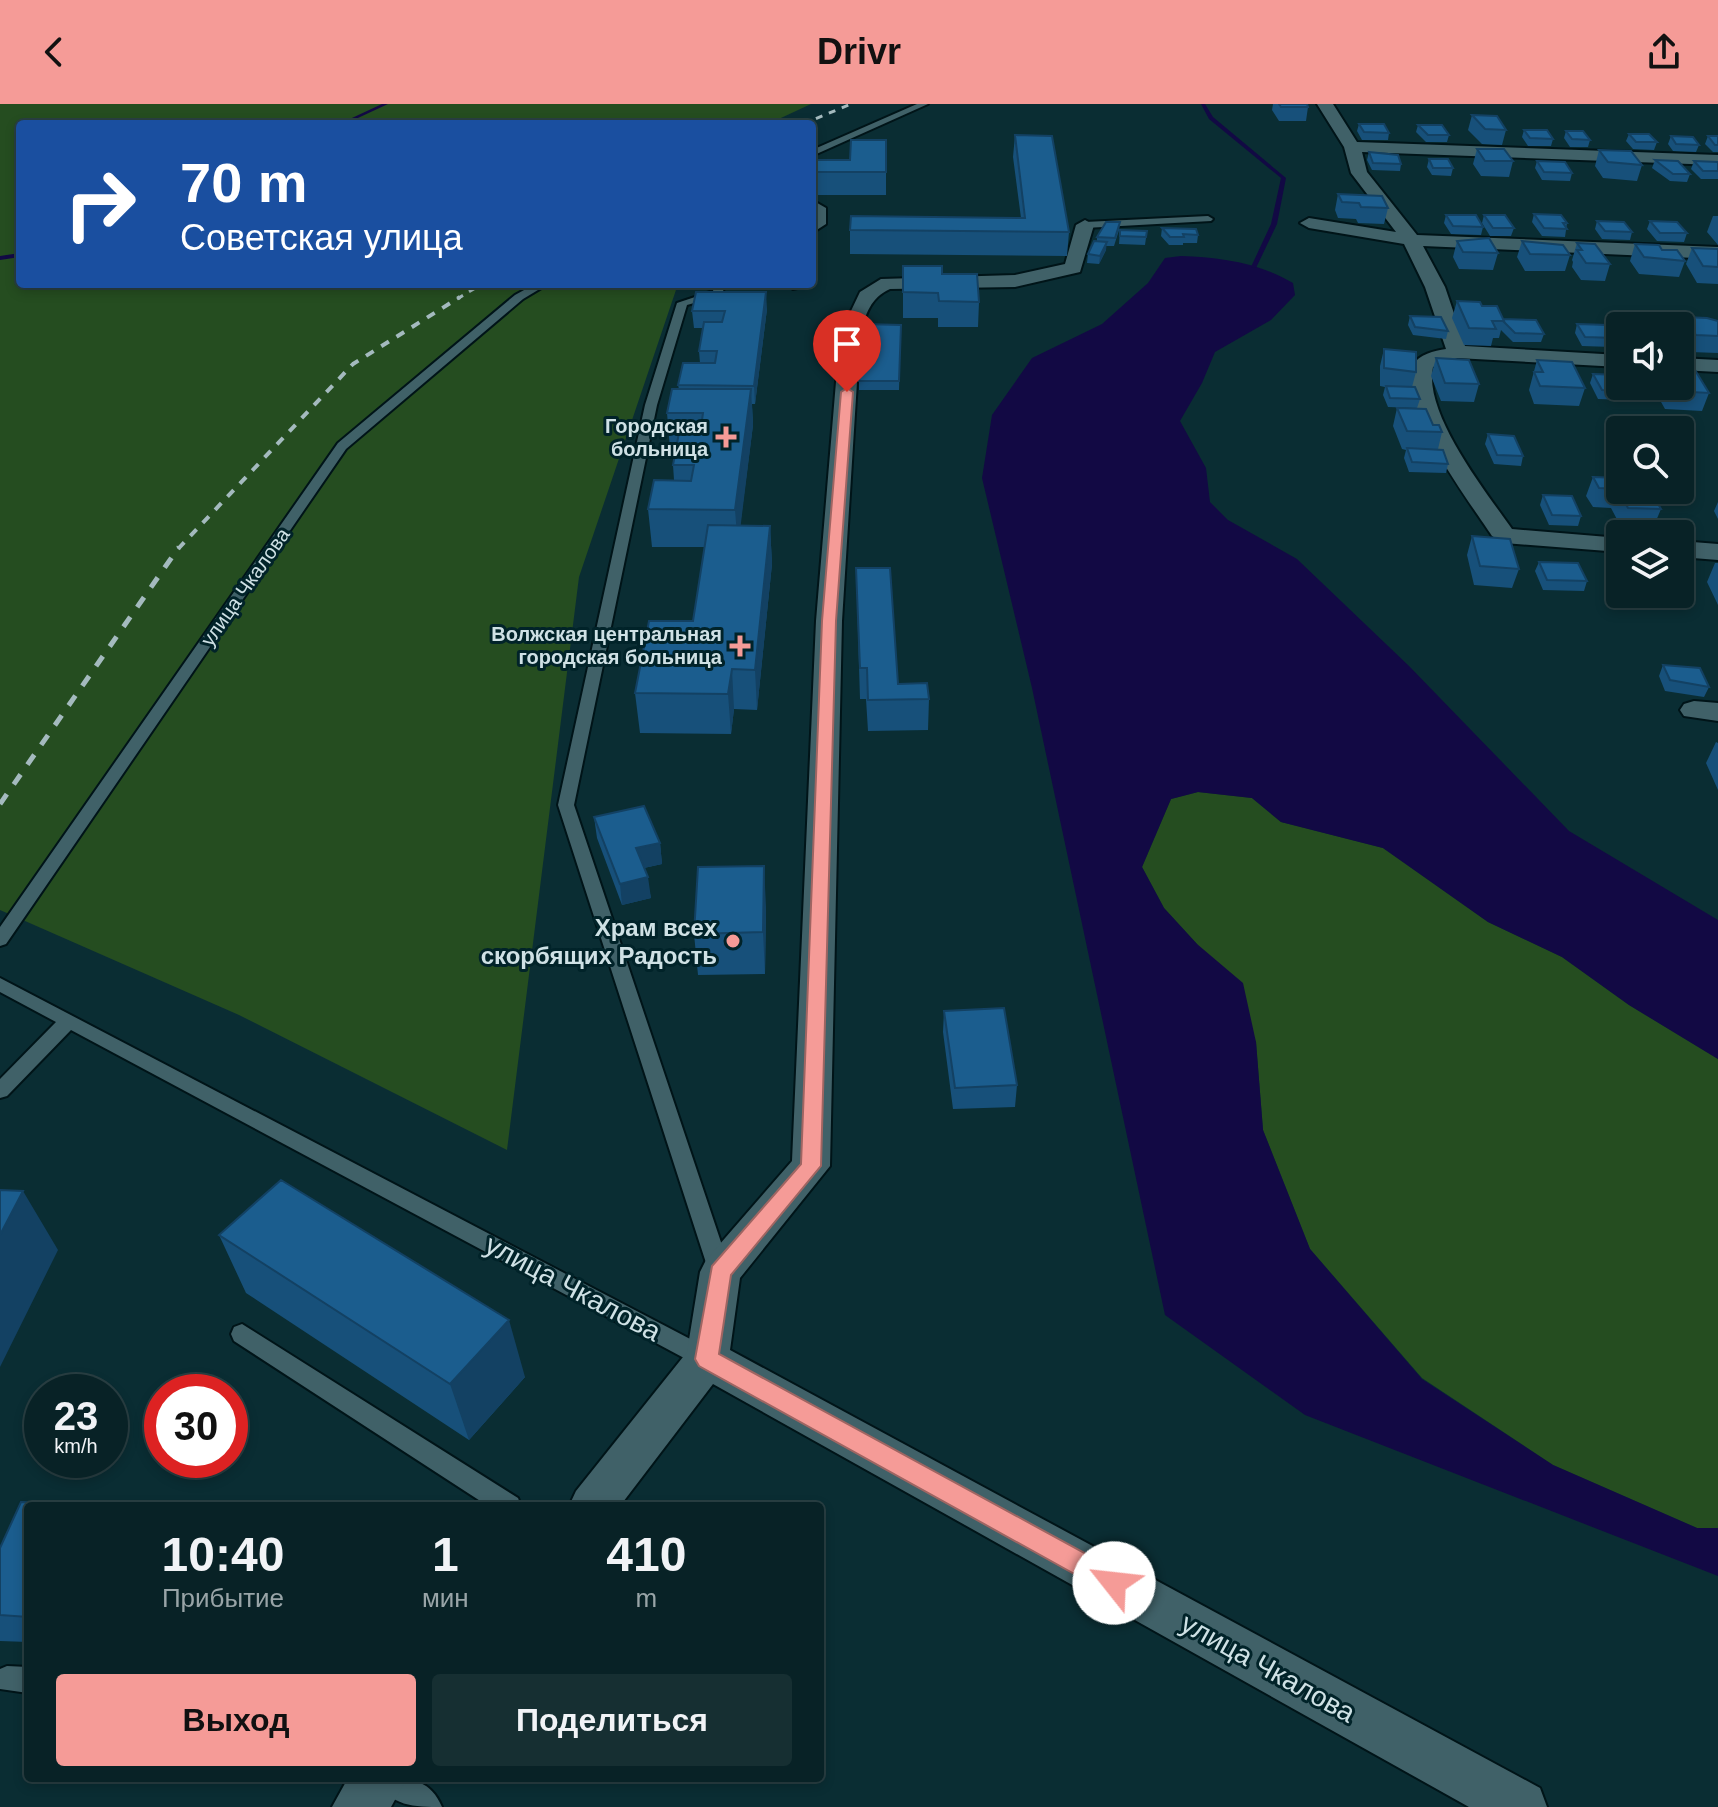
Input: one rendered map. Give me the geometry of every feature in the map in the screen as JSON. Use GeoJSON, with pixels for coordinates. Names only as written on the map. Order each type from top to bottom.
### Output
{"type":"FeatureCollection","features":[{"type":"Feature","properties":{"kind":"street"},"geometry":{"type":"LineString","coordinates":[[1325,104],[1352,147],[1359,173],[1412,240],[1416,254],[1435,287],[1457,352]]}},
{"type":"Feature","properties":{"kind":"street"},"geometry":{"type":"LineString","coordinates":[[1352,147],[1718,160]]}},
{"type":"Feature","properties":{"kind":"street"},"geometry":{"type":"LineString","coordinates":[[1309,223],[1412,240],[1718,253]]}},
{"type":"Feature","properties":{"kind":"street"},"geometry":{"type":"LineString","coordinates":[[595,1502],[707,1359],[720,1272],[811,1166],[829,621],[850,334],[859,302],[875,287],[888,283],[1015,281],[1073,268],[1085,225]]}},
{"type":"Feature","properties":{"kind":"street"},"geometry":{"type":"LineString","coordinates":[[1606,360],[1457,352],[1432,360],[1422,367],[1420,378],[1440,437],[1504,536],[1606,544]]}},
{"type":"Feature","properties":{"kind":"street"},"geometry":{"type":"LineString","coordinates":[[1694,365],[1718,366]]}},
{"type":"Feature","properties":{"kind":"street"},"geometry":{"type":"LineString","coordinates":[[1694,550],[1718,552]]}},
{"type":"Feature","properties":{"kind":"street","name":"улица Чкалова"},"geometry":{"type":"LineString","coordinates":[[707,1359],[1521,1807]]}},
{"type":"Feature","properties":{"kind":"street"},"geometry":{"type":"LineString","coordinates":[[358,1807],[378,1782]]}},
{"type":"Feature","properties":{"kind":"lane"},"geometry":{"type":"LineString","coordinates":[[816,151],[924,104]]}},
{"type":"Feature","properties":{"kind":"lane"},"geometry":{"type":"LineString","coordinates":[[816,205],[821,208],[821,224],[816,227]]}},
{"type":"Feature","properties":{"kind":"lane"},"geometry":{"type":"LineString","coordinates":[[1085,225],[1208,219]]}},
{"type":"Feature","properties":{"kind":"lane","name":"улица Чкалова"},"geometry":{"type":"LineString","coordinates":[[0,940],[342,446],[519,297],[536,288]]}},
{"type":"Feature","properties":{"kind":"lane"},"geometry":{"type":"LineString","coordinates":[[719,288],[718,293],[682,303],[677,317],[651,405],[566,805],[720,1272]]}},
{"type":"Feature","properties":{"kind":"lane","name":"улица Чкалова"},"geometry":{"type":"LineString","coordinates":[[0,984],[707,1359]]}},
{"type":"Feature","properties":{"kind":"lane"},"geometry":{"type":"LineString","coordinates":[[0,1091],[69,1021]]}},
{"type":"Feature","properties":{"kind":"lane"},"geometry":{"type":"LineString","coordinates":[[242,1334],[503,1502]]}},
{"type":"Feature","properties":{"kind":"lane"},"geometry":{"type":"LineString","coordinates":[[396,1782],[428,1807]]}},
{"type":"Feature","properties":{"kind":"green space"},"geometry":{"type":"Polygon","coordinates":[[[0,104],[811,104],[777,120],[16,120],[16,288],[677,288],[579,577],[507,1150],[239,1015],[0,910],[0,104]]]}},
{"type":"Feature","properties":{"kind":"green space"},"geometry":{"type":"Polygon","coordinates":[[[1198,792],[1252,798],[1281,822],[1383,848],[1488,922],[1562,957],[1629,1005],[1718,1059],[1718,1528],[1697,1528],[1553,1465],[1422,1378],[1310,1249],[1263,1130],[1256,1042],[1197,944],[1164,908],[1142,867],[1171,799],[1198,792]]]}},
{"type":"Feature","properties":{"kind":"shaded area"},"geometry":{"type":"Polygon","coordinates":[[[1181,256],[1224,260],[1267,270],[1293,283],[1295,295],[1271,320],[1215,352],[1202,383],[1180,421],[1206,468],[1210,502],[1228,520],[1297,559],[1409,666],[1569,831],[1718,920],[1718,1059],[1629,1005],[1562,957],[1488,922],[1383,848],[1281,822],[1252,798],[1198,792],[1171,799],[1142,867],[1164,908],[1197,944],[1243,983],[1256,1042],[1263,1130],[1310,1249],[1422,1379],[1553,1465],[1697,1528],[1718,1528],[1718,1576],[1305,1415],[1165,1315],[1032,688],[982,478],[992,415],[1032,358],[1102,324],[1148,283],[1165,258],[1181,256]]]}},
{"type":"Feature","properties":{"kind":"building"},"geometry":{"type":"Polygon","coordinates":[[[1279,104],[1307,104],[1308,107],[1281,107],[1279,104]]]}},
{"type":"Feature","properties":{"kind":"building"},"geometry":{"type":"Polygon","coordinates":[[[1472,115],[1497,116],[1506,130],[1485,129],[1472,115]]]}},
{"type":"Feature","properties":{"kind":"building"},"geometry":{"type":"Polygon","coordinates":[[[1359,124],[1384,124],[1389,133],[1364,132],[1359,124]]]}},
{"type":"Feature","properties":{"kind":"building"},"geometry":{"type":"Polygon","coordinates":[[[1418,125],[1442,125],[1449,135],[1428,135],[1418,125]]]}},
{"type":"Feature","properties":{"kind":"building"},"geometry":{"type":"Polygon","coordinates":[[[1524,130],[1547,130],[1553,139],[1530,138],[1524,130]]]}},
{"type":"Feature","properties":{"kind":"building"},"geometry":{"type":"Polygon","coordinates":[[[1566,131],[1583,131],[1590,140],[1572,139],[1566,131]]]}},
{"type":"Feature","properties":{"kind":"building"},"geometry":{"type":"Polygon","coordinates":[[[1629,134],[1649,134],[1657,142],[1636,142],[1629,134]]]}},
{"type":"Feature","properties":{"kind":"building"},"geometry":{"type":"Polygon","coordinates":[[[1015,135],[1052,136],[1069,232],[850,230],[851,216],[1025,218],[1015,135]]]}},
{"type":"Feature","properties":{"kind":"building"},"geometry":{"type":"Polygon","coordinates":[[[1671,136],[1693,137],[1699,145],[1676,144],[1671,136]]]}},
{"type":"Feature","properties":{"kind":"building"},"geometry":{"type":"Polygon","coordinates":[[[1708,136],[1718,136],[1718,145],[1715,145],[1708,136]]]}},
{"type":"Feature","properties":{"kind":"building"},"geometry":{"type":"Polygon","coordinates":[[[851,140],[886,140],[886,172],[816,172],[816,160],[850,160],[851,140]]]}},
{"type":"Feature","properties":{"kind":"building"},"geometry":{"type":"Polygon","coordinates":[[[1477,149],[1504,149],[1513,161],[1485,161],[1477,149]]]}},
{"type":"Feature","properties":{"kind":"building"},"geometry":{"type":"Polygon","coordinates":[[[1599,150],[1631,151],[1642,165],[1608,162],[1599,150]]]}},
{"type":"Feature","properties":{"kind":"building"},"geometry":{"type":"Polygon","coordinates":[[[1369,152],[1398,155],[1401,164],[1373,163],[1369,152]]]}},
{"type":"Feature","properties":{"kind":"building"},"geometry":{"type":"Polygon","coordinates":[[[1429,159],[1448,159],[1453,168],[1433,168],[1429,159]]]}},
{"type":"Feature","properties":{"kind":"building"},"geometry":{"type":"Polygon","coordinates":[[[1655,160],[1678,161],[1690,174],[1673,174],[1655,160]]]}},
{"type":"Feature","properties":{"kind":"building"},"geometry":{"type":"Polygon","coordinates":[[[1537,161],[1565,162],[1572,173],[1544,172],[1537,161]]]}},
{"type":"Feature","properties":{"kind":"building"},"geometry":{"type":"Polygon","coordinates":[[[1694,161],[1718,162],[1718,171],[1703,171],[1694,161]]]}},
{"type":"Feature","properties":{"kind":"building"},"geometry":{"type":"Polygon","coordinates":[[[1338,194],[1382,196],[1388,208],[1361,207],[1359,203],[1342,202],[1338,194]]]}},
{"type":"Feature","properties":{"kind":"building"},"geometry":{"type":"Polygon","coordinates":[[[1534,214],[1561,215],[1567,229],[1544,228],[1534,214]]]}},
{"type":"Feature","properties":{"kind":"building"},"geometry":{"type":"Polygon","coordinates":[[[1446,215],[1476,215],[1483,227],[1453,226],[1446,215]]]}},
{"type":"Feature","properties":{"kind":"building"},"geometry":{"type":"Polygon","coordinates":[[[1484,215],[1505,215],[1514,228],[1493,228],[1484,215]]]}},
{"type":"Feature","properties":{"kind":"building"},"geometry":{"type":"Polygon","coordinates":[[[1597,221],[1624,222],[1632,232],[1605,231],[1597,221]]]}},
{"type":"Feature","properties":{"kind":"building"},"geometry":{"type":"Polygon","coordinates":[[[1650,221],[1677,222],[1687,233],[1660,233],[1650,221]]]}},
{"type":"Feature","properties":{"kind":"building"},"geometry":{"type":"Polygon","coordinates":[[[1106,222],[1120,222],[1115,238],[1097,237],[1106,222]]]}},
{"type":"Feature","properties":{"kind":"building"},"geometry":{"type":"Polygon","coordinates":[[[1162,228],[1196,229],[1198,235],[1170,237],[1162,228]]]}},
{"type":"Feature","properties":{"kind":"building"},"geometry":{"type":"Polygon","coordinates":[[[1120,230],[1147,231],[1146,237],[1120,236],[1120,230]]]}},
{"type":"Feature","properties":{"kind":"building"},"geometry":{"type":"Polygon","coordinates":[[[1489,238],[1498,253],[1463,252],[1457,241],[1489,238]]]}},
{"type":"Feature","properties":{"kind":"building"},"geometry":{"type":"Polygon","coordinates":[[[1094,241],[1107,242],[1100,256],[1088,254],[1094,241]]]}},
{"type":"Feature","properties":{"kind":"building"},"geometry":{"type":"Polygon","coordinates":[[[1522,241],[1563,245],[1570,255],[1530,254],[1522,241]]]}},
{"type":"Feature","properties":{"kind":"building"},"geometry":{"type":"Polygon","coordinates":[[[1577,243],[1595,244],[1610,264],[1586,263],[1577,250],[1582,250],[1577,243]]]}},
{"type":"Feature","properties":{"kind":"building"},"geometry":{"type":"Polygon","coordinates":[[[1635,244],[1659,245],[1662,250],[1677,250],[1685,261],[1644,257],[1635,244]]]}},
{"type":"Feature","properties":{"kind":"building"},"geometry":{"type":"Polygon","coordinates":[[[1692,248],[1718,249],[1718,267],[1703,266],[1692,248]]]}},
{"type":"Feature","properties":{"kind":"building"},"geometry":{"type":"Polygon","coordinates":[[[903,266],[942,266],[942,274],[977,274],[979,302],[939,301],[938,293],[903,292],[903,266]]]}},
{"type":"Feature","properties":{"kind":"building"},"geometry":{"type":"Polygon","coordinates":[[[696,292],[766,292],[754,386],[678,385],[683,363],[715,363],[717,351],[699,351],[704,322],[722,322],[725,311],[692,311],[696,292]]]}},
{"type":"Feature","properties":{"kind":"building"},"geometry":{"type":"Polygon","coordinates":[[[1457,301],[1497,306],[1504,321],[1492,321],[1496,329],[1469,328],[1457,301]]]}},
{"type":"Feature","properties":{"kind":"building"},"geometry":{"type":"Polygon","coordinates":[[[1410,316],[1441,317],[1448,331],[1415,327],[1410,316]]]}},
{"type":"Feature","properties":{"kind":"building"},"geometry":{"type":"Polygon","coordinates":[[[1694,317],[1718,321],[1718,336],[1696,335],[1694,317]]]}},
{"type":"Feature","properties":{"kind":"building"},"geometry":{"type":"Polygon","coordinates":[[[1503,319],[1536,320],[1544,334],[1515,333],[1503,319]]]}},
{"type":"Feature","properties":{"kind":"building"},"geometry":{"type":"Polygon","coordinates":[[[863,324],[901,325],[899,381],[859,381],[863,324]]]}},
{"type":"Feature","properties":{"kind":"building"},"geometry":{"type":"Polygon","coordinates":[[[1577,324],[1606,325],[1606,338],[1585,337],[1577,324]]]}},
{"type":"Feature","properties":{"kind":"building"},"geometry":{"type":"Polygon","coordinates":[[[1384,349],[1416,352],[1416,372],[1384,368],[1384,349]]]}},
{"type":"Feature","properties":{"kind":"building"},"geometry":{"type":"Polygon","coordinates":[[[1436,358],[1469,360],[1479,384],[1445,383],[1436,358]]]}},
{"type":"Feature","properties":{"kind":"building"},"geometry":{"type":"Polygon","coordinates":[[[1537,360],[1572,362],[1585,388],[1540,386],[1534,372],[1543,372],[1537,360]]]}},
{"type":"Feature","properties":{"kind":"building"},"geometry":{"type":"Polygon","coordinates":[[[1694,370],[1695,370],[1709,393],[1694,392],[1694,370]]]}},
{"type":"Feature","properties":{"kind":"building"},"geometry":{"type":"Polygon","coordinates":[[[1593,374],[1606,374],[1606,390],[1602,390],[1593,374]]]}},
{"type":"Feature","properties":{"kind":"building"},"geometry":{"type":"Polygon","coordinates":[[[1386,386],[1415,387],[1420,399],[1390,398],[1386,386]]]}},
{"type":"Feature","properties":{"kind":"building"},"geometry":{"type":"Polygon","coordinates":[[[672,389],[751,389],[735,510],[648,509],[654,480],[691,481],[694,465],[673,465],[680,427],[701,427],[703,413],[667,413],[672,389]]]}},
{"type":"Feature","properties":{"kind":"building"},"geometry":{"type":"Polygon","coordinates":[[[1397,408],[1426,409],[1433,425],[1439,425],[1442,432],[1407,431],[1397,408]]]}},
{"type":"Feature","properties":{"kind":"building"},"geometry":{"type":"Polygon","coordinates":[[[1488,434],[1514,436],[1523,456],[1497,455],[1488,434]]]}},
{"type":"Feature","properties":{"kind":"building"},"geometry":{"type":"Polygon","coordinates":[[[1407,448],[1443,450],[1448,464],[1412,462],[1407,448]]]}},
{"type":"Feature","properties":{"kind":"building"},"geometry":{"type":"Polygon","coordinates":[[[1593,477],[1606,477],[1606,488],[1599,488],[1593,477]]]}},
{"type":"Feature","properties":{"kind":"building"},"geometry":{"type":"Polygon","coordinates":[[[1543,495],[1572,496],[1581,516],[1552,515],[1543,495]]]}},
{"type":"Feature","properties":{"kind":"building"},"geometry":{"type":"Polygon","coordinates":[[[1626,504],[1658,504],[1661,509],[1628,508],[1626,504]]]}},
{"type":"Feature","properties":{"kind":"building"},"geometry":{"type":"Polygon","coordinates":[[[708,525],[770,526],[755,670],[732,669],[728,694],[635,693],[649,621],[693,621],[708,525]]]}},
{"type":"Feature","properties":{"kind":"building"},"geometry":{"type":"Polygon","coordinates":[[[1472,536],[1510,539],[1519,569],[1480,566],[1472,536]]]}},
{"type":"Feature","properties":{"kind":"building"},"geometry":{"type":"Polygon","coordinates":[[[1539,562],[1578,563],[1587,581],[1547,580],[1539,562]]]}},
{"type":"Feature","properties":{"kind":"building"},"geometry":{"type":"Polygon","coordinates":[[[856,568],[890,568],[898,684],[927,683],[929,699],[868,700],[867,668],[860,668],[856,568]]]}},
{"type":"Feature","properties":{"kind":"building"},"geometry":{"type":"Polygon","coordinates":[[[1663,665],[1700,668],[1709,687],[1670,680],[1663,665]]]}},
{"type":"Feature","properties":{"kind":"building"},"geometry":{"type":"Polygon","coordinates":[[[644,806],[660,843],[636,848],[648,877],[620,884],[594,817],[644,806]]]}},
{"type":"Feature","properties":{"kind":"building"},"geometry":{"type":"Polygon","coordinates":[[[764,866],[763,932],[694,934],[698,867],[764,866]]]}},
{"type":"Feature","properties":{"kind":"building"},"geometry":{"type":"Polygon","coordinates":[[[1004,1008],[1017,1085],[955,1088],[944,1011],[1004,1008]]]}},
{"type":"Feature","properties":{"kind":"building"},"geometry":{"type":"Polygon","coordinates":[[[281,1180],[509,1320],[450,1384],[219,1235],[281,1180]]]}},
{"type":"Feature","properties":{"kind":"building"},"geometry":{"type":"Polygon","coordinates":[[[0,1190],[23,1191],[0,1235],[0,1190]]]}},
{"type":"Feature","properties":{"kind":"building"},"geometry":{"type":"Polygon","coordinates":[[[21,1502],[24,1502],[24,1617],[0,1615],[0,1548],[21,1502]]]}},
{"type":"Feature","properties":{"kind":"waterway"},"geometry":{"type":"LineString","coordinates":[[350,120],[386,104]]}},
{"type":"Feature","properties":{"kind":"waterway"},"geometry":{"type":"LineString","coordinates":[[1203,104],[1211,118],[1284,178],[1274,224],[1254,267]]}},
{"type":"Feature","properties":{"kind":"waterway"},"geometry":{"type":"LineString","coordinates":[[0,258],[16,256]]}},
{"type":"Feature","properties":{"kind":"railway"},"geometry":{"type":"LineString","coordinates":[[813,120],[851,104]]}},
{"type":"Feature","properties":{"kind":"railway"},"geometry":{"type":"LineString","coordinates":[[457,299],[475,288]]}},
{"type":"Feature","properties":{"kind":"railway"},"geometry":{"type":"LineString","coordinates":[[178,549],[353,364],[460,297]]}},
{"type":"Feature","properties":{"kind":"railway"},"geometry":{"type":"LineString","coordinates":[[0,804],[179,547]]}},
{"type":"Feature","properties":{"kind":"place","name":"Городская больница"},"geometry":{"type":"Point","coordinates":[726,437]}},
{"type":"Feature","properties":{"kind":"place","name":"Волжская центральная городская больница"},"geometry":{"type":"Point","coordinates":[740,646]}},
{"type":"Feature","properties":{"kind":"place","name":"Храм всех скорбящих Радость"},"geometry":{"type":"Point","coordinates":[733,941]}},
{"type":"Feature","properties":{"kind":"route"},"geometry":{"type":"LineString","coordinates":[[847,392],[829,621],[811,1166],[720,1272],[707,1359],[1114,1583]]}}]}
